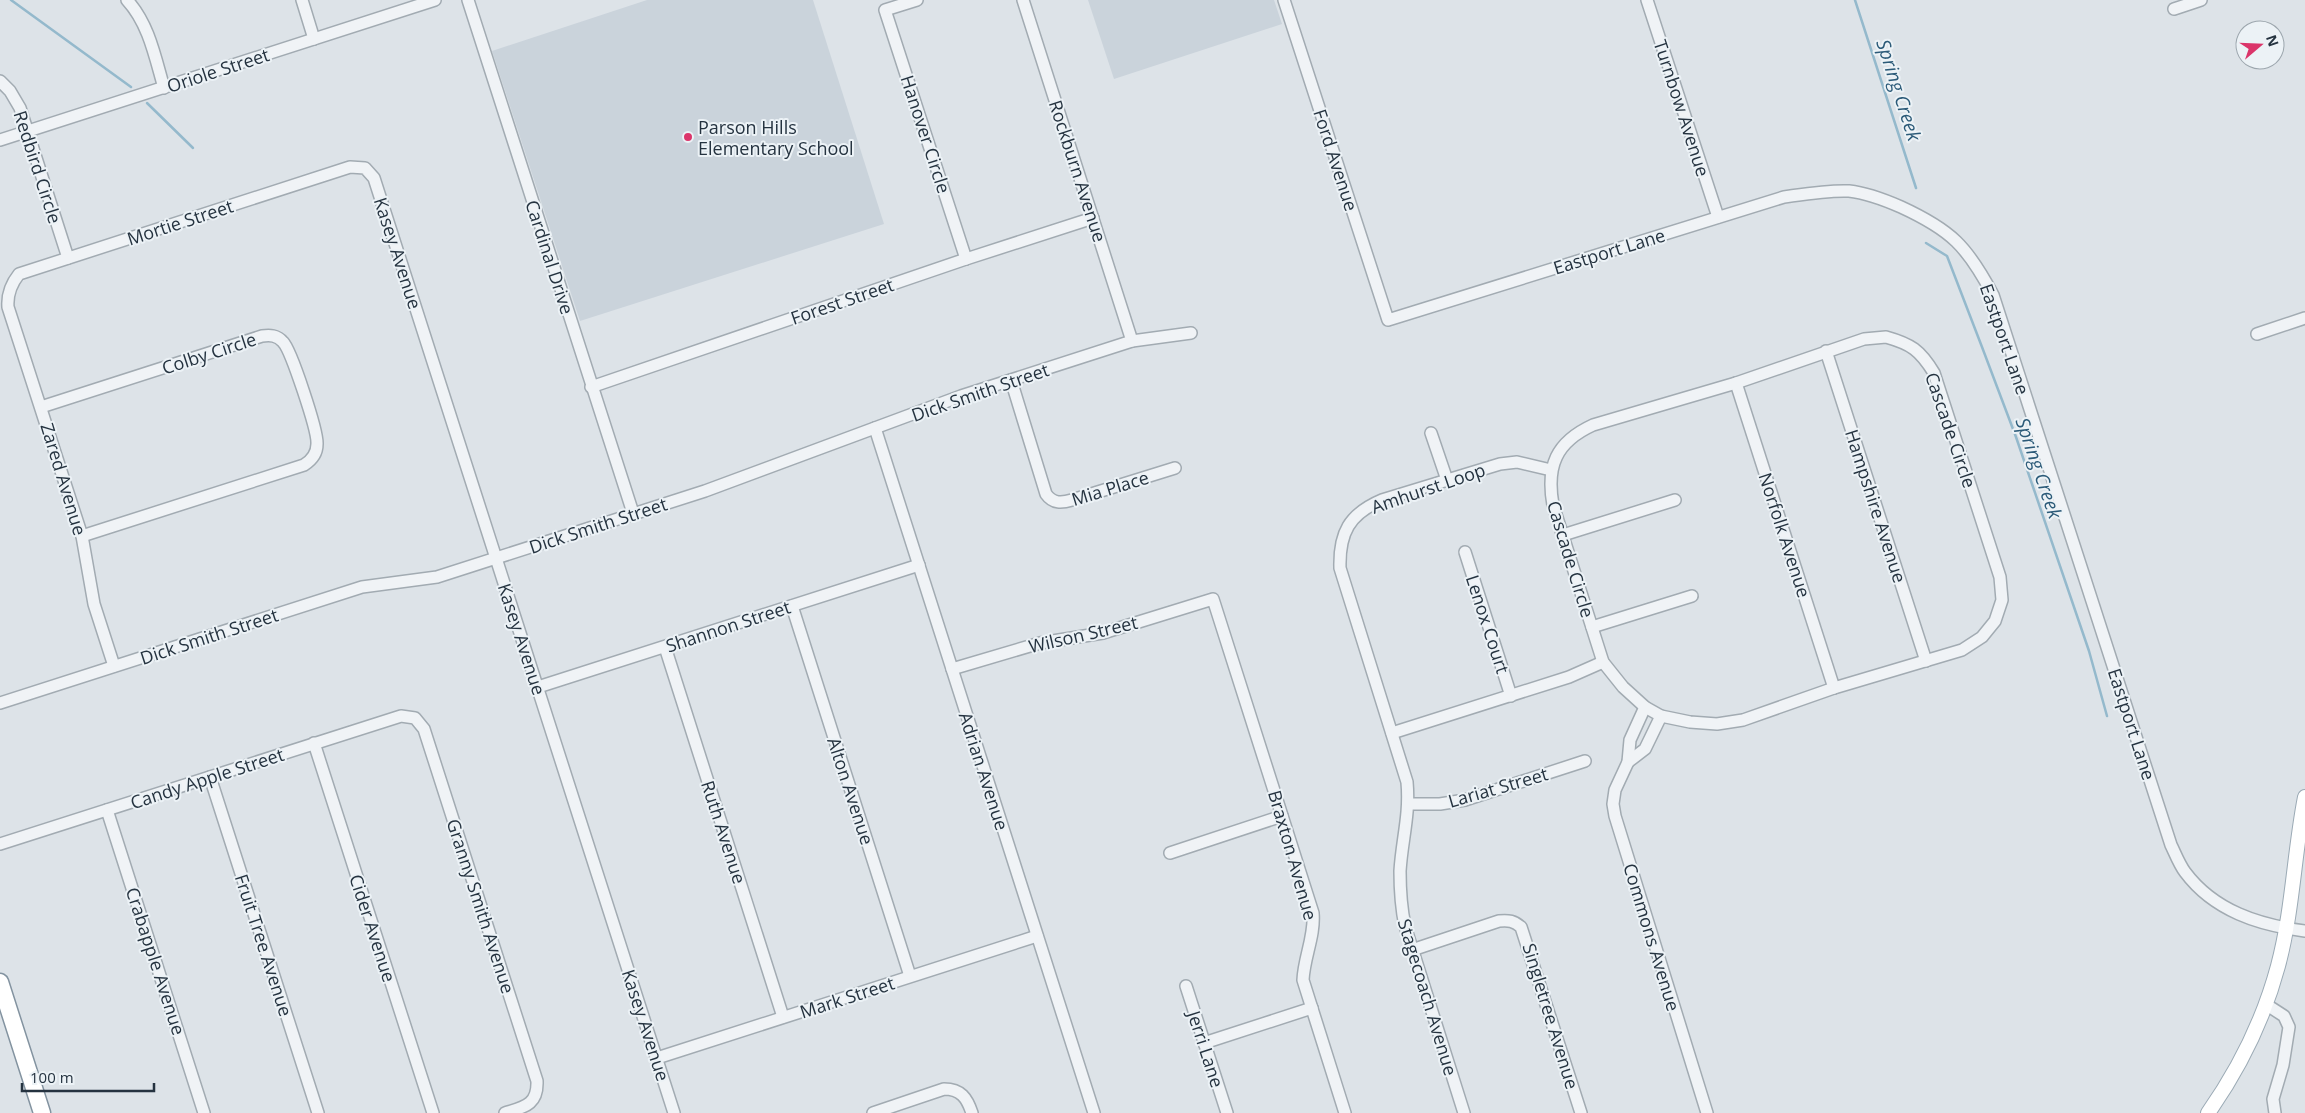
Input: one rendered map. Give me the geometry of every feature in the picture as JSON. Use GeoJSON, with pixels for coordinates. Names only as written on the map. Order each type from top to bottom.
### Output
{"type":"FeatureCollection","features":[{"type":"Feature","properties":{"kind":"highway"},"geometry":{"type":"LineString","coordinates":[[0,982],[42,1113]]}},
{"type":"Feature","properties":{"kind":"main road"},"geometry":{"type":"LineString","coordinates":[[2208,1113],[2229,1083],[2266,1005],[2286,929],[2305,797]]}},
{"type":"Feature","properties":{"kind":"street"},"geometry":{"type":"LineString","coordinates":[[127,0],[136,10],[145,26],[164,88]]}},
{"type":"Feature","properties":{"kind":"street"},"geometry":{"type":"LineString","coordinates":[[302,0],[314,39]]}},
{"type":"Feature","properties":{"kind":"street","name":"Oriole Street"},"geometry":{"type":"LineString","coordinates":[[0,140],[436,0]]}},
{"type":"Feature","properties":{"kind":"street","name":"Cardinal Drive"},"geometry":{"type":"LineString","coordinates":[[468,0],[633,513]]}},
{"type":"Feature","properties":{"kind":"street","name":"Hanover Circle"},"geometry":{"type":"LineString","coordinates":[[917,0],[885,10],[966,258]]}},
{"type":"Feature","properties":{"kind":"street","name":"Rockburn Avenue"},"geometry":{"type":"LineString","coordinates":[[1023,0],[1132,341]]}},
{"type":"Feature","properties":{"kind":"street","name":"Ford Avenue"},"geometry":{"type":"LineString","coordinates":[[1284,0],[1388,320]]}},
{"type":"Feature","properties":{"kind":"street","name":"Turnbow Avenue"},"geometry":{"type":"LineString","coordinates":[[1647,0],[1718,217]]}},
{"type":"Feature","properties":{"kind":"street"},"geometry":{"type":"LineString","coordinates":[[2174,9],[2201,0]]}},
{"type":"Feature","properties":{"kind":"street","name":"Redbird Circle"},"geometry":{"type":"LineString","coordinates":[[0,81],[10,91],[20,108],[68,258]]}},
{"type":"Feature","properties":{"kind":"street","name":"Mortie Street"},"geometry":{"type":"LineString","coordinates":[[8,294],[19,274],[350,168],[365,168]]}},
{"type":"Feature","properties":{"kind":"street","name":"Kasey Avenue"},"geometry":{"type":"LineString","coordinates":[[365,168],[374,178],[674,1113]]}},
{"type":"Feature","properties":{"kind":"street","name":"Eastport Lane"},"geometry":{"type":"LineString","coordinates":[[1388,320],[1784,197],[1850,191],[1885,200],[1931,221],[1965,249],[1980,270],[1993,295],[2171,845],[2184,872],[2212,898],[2237,915],[2286,929],[2305,931]]}},
{"type":"Feature","properties":{"kind":"street","name":"Forest Street"},"geometry":{"type":"LineString","coordinates":[[591,387],[966,258],[1093,218]]}},
{"type":"Feature","properties":{"kind":"street","name":"Zared Avenue"},"geometry":{"type":"LineString","coordinates":[[8,294],[8,307],[82,536],[94,604],[114,666]]}},
{"type":"Feature","properties":{"kind":"street"},"geometry":{"type":"LineString","coordinates":[[2257,334],[2305,318]]}},
{"type":"Feature","properties":{"kind":"street","name":"Dick Smith Street"},"geometry":{"type":"LineString","coordinates":[[0,703],[362,587],[426,580],[496,558],[722,484],[1011,380],[1132,341],[1191,333]]}},
{"type":"Feature","properties":{"kind":"street","name":"Colby Circle"},"geometry":{"type":"LineString","coordinates":[[41,407],[262,336],[271,335],[278,338],[288,351],[316,434],[316,452],[311,460],[304,465],[82,536]]}},
{"type":"Feature","properties":{"kind":"street","name":"Cascade Circle"},"geometry":{"type":"LineString","coordinates":[[1886,336],[1908,343],[1923,356],[1934,373],[2000,577],[2002,600],[1995,621],[1982,637],[1962,650],[1834,688],[1742,720],[1690,722],[1661,716],[1646,707],[1623,687],[1603,662],[1550,488],[1551,470],[1558,454],[1567,441],[1578,432],[1593,425],[1736,383],[1826,351],[1864,338],[1886,336]]}},
{"type":"Feature","properties":{"kind":"street","name":"Hampshire Avenue"},"geometry":{"type":"LineString","coordinates":[[1826,351],[1926,661]]}},
{"type":"Feature","properties":{"kind":"street","name":"Mia Place"},"geometry":{"type":"LineString","coordinates":[[1011,380],[1046,494],[1053,501],[1063,502],[1072,500],[1175,468]]}},
{"type":"Feature","properties":{"kind":"street","name":"Norfolk Avenue"},"geometry":{"type":"LineString","coordinates":[[1736,383],[1834,688]]}},
{"type":"Feature","properties":{"kind":"street","name":"Adrian Avenue"},"geometry":{"type":"LineString","coordinates":[[875,428],[1094,1113]]}},
{"type":"Feature","properties":{"kind":"street"},"geometry":{"type":"LineString","coordinates":[[1430,433],[1447,480]]}},
{"type":"Feature","properties":{"kind":"street","name":"Amhurst Loop"},"geometry":{"type":"LineString","coordinates":[[1401,761],[1340,568],[1342,540],[1347,526],[1356,515],[1369,506],[1500,464],[1517,462],[1551,470]]}},
{"type":"Feature","properties":{"kind":"street"},"geometry":{"type":"LineString","coordinates":[[1563,535],[1675,500]]}},
{"type":"Feature","properties":{"kind":"street","name":"Lenox Court"},"geometry":{"type":"LineString","coordinates":[[1465,552],[1511,696]]}},
{"type":"Feature","properties":{"kind":"street","name":"Shannon Street"},"geometry":{"type":"LineString","coordinates":[[538,687],[919,565]]}},
{"type":"Feature","properties":{"kind":"street"},"geometry":{"type":"LineString","coordinates":[[1592,627],[1692,596]]}},
{"type":"Feature","properties":{"kind":"street","name":"Wilson Street"},"geometry":{"type":"LineString","coordinates":[[952,669],[1033,644],[1103,633],[1213,598]]}},
{"type":"Feature","properties":{"kind":"street","name":"Braxton Avenue"},"geometry":{"type":"LineString","coordinates":[[1213,598],[1313,913],[1314,926],[1304,965],[1303,980],[1345,1113]]}},
{"type":"Feature","properties":{"kind":"street","name":"Alton Avenue"},"geometry":{"type":"LineString","coordinates":[[792,606],[910,976]]}},
{"type":"Feature","properties":{"kind":"street","name":"Ruth Avenue"},"geometry":{"type":"LineString","coordinates":[[665,647],[783,1017]]}},
{"type":"Feature","properties":{"kind":"street"},"geometry":{"type":"LineString","coordinates":[[1392,733],[1569,677],[1603,662]]}},
{"type":"Feature","properties":{"kind":"street","name":"Commons Avenue"},"geometry":{"type":"LineString","coordinates":[[1646,707],[1630,740],[1628,762],[1616,790],[1613,804],[1615,816],[1707,1113]]}},
{"type":"Feature","properties":{"kind":"street","name":"Candy Apple Street"},"geometry":{"type":"LineString","coordinates":[[0,844],[401,716],[415,718]]}},
{"type":"Feature","properties":{"kind":"street","name":"Commons Avenue"},"geometry":{"type":"LineString","coordinates":[[1628,762],[1645,749],[1661,716]]}},
{"type":"Feature","properties":{"kind":"street","name":"Granny Smith Avenue"},"geometry":{"type":"LineString","coordinates":[[415,718],[424,729],[537,1081],[535,1097],[524,1107],[504,1113]]}},
{"type":"Feature","properties":{"kind":"street","name":"Cider Avenue"},"geometry":{"type":"LineString","coordinates":[[314,744],[433,1113]]}},
{"type":"Feature","properties":{"kind":"street","name":"Stagecoach Avenue"},"geometry":{"type":"LineString","coordinates":[[1401,761],[1407,782],[1409,804],[1400,869],[1400,891],[1405,926],[1464,1113]]}},
{"type":"Feature","properties":{"kind":"street","name":"Lariat Street"},"geometry":{"type":"LineString","coordinates":[[1409,804],[1440,804],[1464,800],[1586,761]]}},
{"type":"Feature","properties":{"kind":"street","name":"Fruit Tree Avenue"},"geometry":{"type":"LineString","coordinates":[[210,777],[318,1113]]}},
{"type":"Feature","properties":{"kind":"street","name":"Crabapple Avenue"},"geometry":{"type":"LineString","coordinates":[[107,810],[204,1113]]}},
{"type":"Feature","properties":{"kind":"street"},"geometry":{"type":"LineString","coordinates":[[1170,853],[1282,816]]}},
{"type":"Feature","properties":{"kind":"street","name":"Singletree Avenue"},"geometry":{"type":"LineString","coordinates":[[1412,950],[1499,921],[1515,922],[1526,934],[1581,1113]]}},
{"type":"Feature","properties":{"kind":"street","name":"Mark Street"},"geometry":{"type":"LineString","coordinates":[[657,1058],[1037,936]]}},
{"type":"Feature","properties":{"kind":"street","name":"Jerri Lane"},"geometry":{"type":"LineString","coordinates":[[1186,986],[1227,1113]]}},
{"type":"Feature","properties":{"kind":"street"},"geometry":{"type":"LineString","coordinates":[[2266,1005],[2284,1016],[2289,1027],[2283,1065],[2273,1100],[2274,1113]]}},
{"type":"Feature","properties":{"kind":"street"},"geometry":{"type":"LineString","coordinates":[[1204,1043],[1312,1008]]}},
{"type":"Feature","properties":{"kind":"street"},"geometry":{"type":"LineString","coordinates":[[873,1113],[944,1089],[959,1091],[965,1097],[972,1113]]}},
{"type":"Feature","properties":{"kind":"shaded area","name":"Parson Hills Elementary School"},"geometry":{"type":"Polygon","coordinates":[[[647,0],[813,0],[884,224],[580,321],[492,51],[647,0]]]}},
{"type":"Feature","properties":{"kind":"shaded area"},"geometry":{"type":"Polygon","coordinates":[[[1088,0],[1274,0],[1282,24],[1114,79],[1088,0]]]}},
{"type":"Feature","properties":{"kind":"waterway"},"geometry":{"type":"LineString","coordinates":[[11,0],[131,87]]}},
{"type":"Feature","properties":{"kind":"waterway","name":"Spring Creek"},"geometry":{"type":"LineString","coordinates":[[1855,0],[1916,188]]}},
{"type":"Feature","properties":{"kind":"waterway"},"geometry":{"type":"LineString","coordinates":[[147,103],[193,148]]}},
{"type":"Feature","properties":{"kind":"waterway","name":"Spring Creek"},"geometry":{"type":"LineString","coordinates":[[1926,243],[1947,256],[1982,347],[2016,437],[2089,651],[2107,716]]}},
{"type":"Feature","properties":{"kind":"place","name":"Parson Hills Elementary School"},"geometry":{"type":"Point","coordinates":[688,137]}}]}
